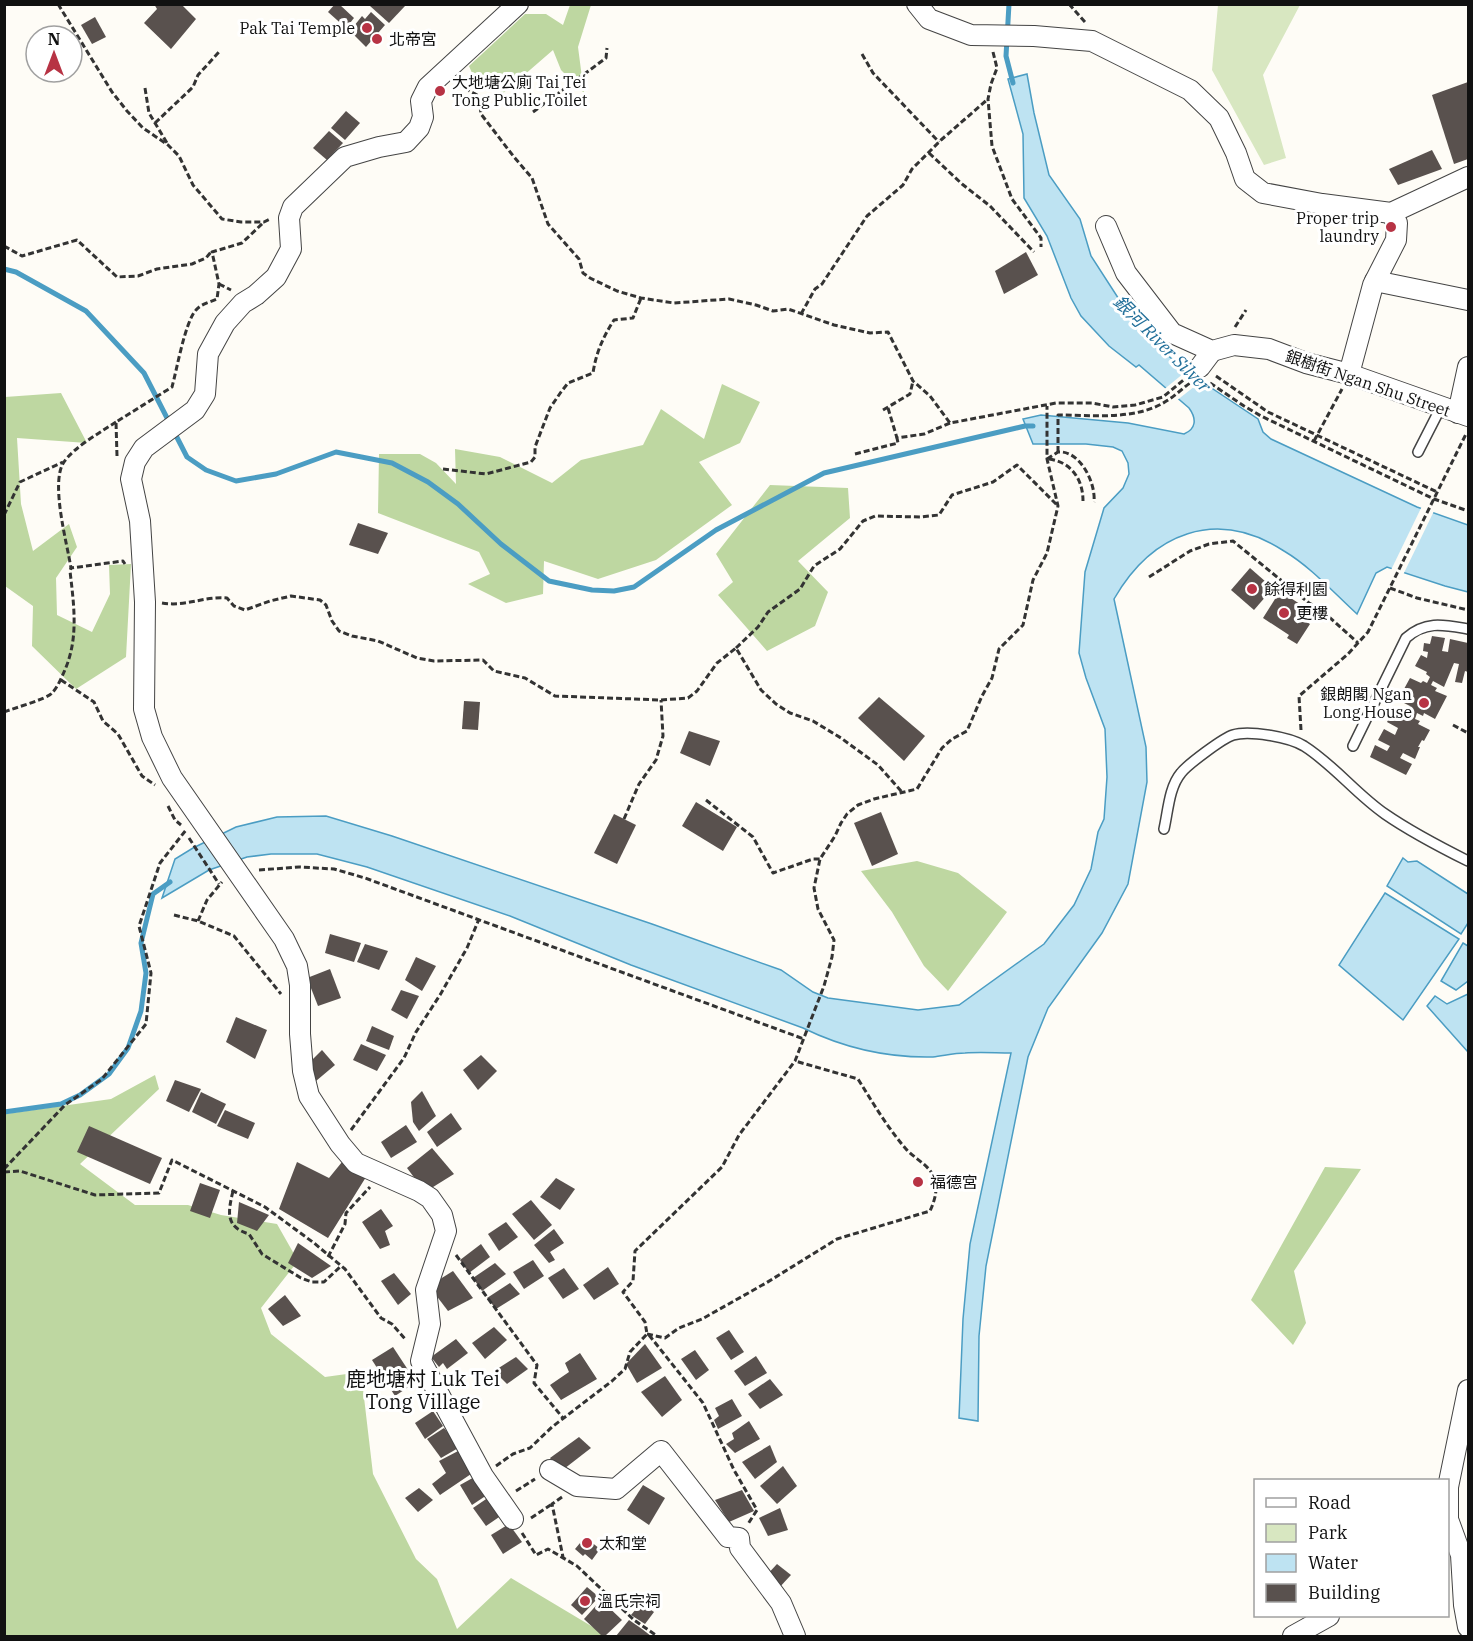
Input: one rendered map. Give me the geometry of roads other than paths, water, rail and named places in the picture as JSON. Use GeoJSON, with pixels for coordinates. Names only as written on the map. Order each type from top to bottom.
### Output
{"type":"FeatureCollection","features":[{"type":"Feature","properties":{"kind":"street"},"geometry":{"type":"LineString","coordinates":[[516,1523],[483,1476],[421,1361],[430,1324],[426,1290],[446,1231],[442,1215],[436,1210],[430,1198],[419,1191],[356,1163],[340,1144],[309,1096],[303,1071],[297,966],[284,939],[239,873],[197,824],[152,737],[144,709],[144,592],[140,521],[131,479],[135,462],[144,448],[195,410],[205,394],[208,354],[225,323],[243,303],[276,277],[291,249],[288,218],[293,207],[345,157],[406,142],[419,128],[423,117],[421,101],[428,87],[518,4]]}},
{"type":"Feature","properties":{"kind":"street"},"geometry":{"type":"LineString","coordinates":[[917,4],[929,19],[971,35],[1034,36],[1092,41],[1190,90],[1219,118],[1236,153],[1245,179],[1263,193],[1391,213],[1468,177]]}},
{"type":"Feature","properties":{"kind":"street"},"geometry":{"type":"LineString","coordinates":[[1349,374],[1375,281],[1396,240],[1397,223],[1391,213]]}},
{"type":"Feature","properties":{"kind":"street","name":"銀樹街 Ngan Shu Street"},"geometry":{"type":"LineString","coordinates":[[1106,226],[1126,273],[1202,369],[1234,345],[1269,349],[1306,363],[1349,374],[1459,416]]}},
{"type":"Feature","properties":{"kind":"street"},"geometry":{"type":"LineString","coordinates":[[1375,281],[1468,300]]}},
{"type":"Feature","properties":{"kind":"street"},"geometry":{"type":"LineString","coordinates":[[1459,416],[1468,367]]}},
{"type":"Feature","properties":{"kind":"street"},"geometry":{"type":"LineString","coordinates":[[1449,1482],[1468,1390]]}},
{"type":"Feature","properties":{"kind":"street"},"geometry":{"type":"LineString","coordinates":[[550,1470],[577,1486],[616,1489],[661,1451],[728,1537],[739,1538],[740,1548],[781,1603],[795,1636]]}},
{"type":"Feature","properties":{"kind":"street"},"geometry":{"type":"LineString","coordinates":[[1449,1525],[1461,1555],[1464,1605],[1468,1627]]}},
{"type":"Feature","properties":{"kind":"street"},"geometry":{"type":"LineString","coordinates":[[1293,1636],[1327,1617]]}},
{"type":"Feature","properties":{"kind":"lane"},"geometry":{"type":"LineString","coordinates":[[1418,452],[1459,416]]}},
{"type":"Feature","properties":{"kind":"lane"},"geometry":{"type":"LineString","coordinates":[[1353,746],[1406,638],[1420,627],[1428,625],[1468,629]]}},
{"type":"Feature","properties":{"kind":"lane"},"geometry":{"type":"LineString","coordinates":[[1164,830],[1171,794],[1180,773],[1213,747],[1233,735],[1263,734],[1301,745],[1315,754],[1384,814],[1468,861]]}},
{"type":"Feature","properties":{"kind":"water"},"geometry":{"type":"Polygon","coordinates":[[[1027,74],[1049,175],[1080,219],[1091,256],[1133,321],[1150,340],[1186,371],[1258,419],[1263,432],[1271,439],[1417,507],[1468,525],[1468,592],[1387,567],[1376,573],[1357,614],[1313,572],[1284,551],[1259,538],[1234,531],[1210,529],[1188,534],[1167,543],[1147,557],[1129,576],[1114,599],[1146,747],[1147,782],[1128,884],[1102,933],[1048,1008],[1028,1057],[986,1266],[979,1336],[978,1421],[959,1418],[963,1319],[970,1244],[1011,1053],[957,1053],[916,1057],[882,1054],[850,1046],[631,965],[510,916],[367,867],[317,854],[271,854],[247,857],[209,870],[162,898],[175,859],[193,848],[236,827],[277,817],[326,816],[652,924],[781,970],[813,992],[828,998],[918,1010],[959,1005],[1044,944],[1074,905],[1091,869],[1098,832],[1104,819],[1107,777],[1105,729],[1079,653],[1085,572],[1104,508],[1123,488],[1129,474],[1128,463],[1122,451],[1113,447],[1086,444],[1033,444],[1023,419],[1041,415],[1128,423],[1184,434],[1191,429],[1194,420],[1189,408],[1139,365],[1136,367],[1109,346],[1081,316],[1071,298],[1047,236],[1024,198],[1023,134],[1008,79],[1027,74]]]}},
{"type":"Feature","properties":{"kind":"water"},"geometry":{"type":"Polygon","coordinates":[[[1403,858],[1408,862],[1417,861],[1468,894],[1468,923],[1461,934],[1387,886],[1403,858]]]}},
{"type":"Feature","properties":{"kind":"water"},"geometry":{"type":"Polygon","coordinates":[[[1385,893],[1459,939],[1403,1020],[1339,965],[1385,893]]]}},
{"type":"Feature","properties":{"kind":"water"},"geometry":{"type":"Polygon","coordinates":[[[1463,943],[1468,946],[1468,981],[1456,990],[1441,981],[1463,943]]]}},
{"type":"Feature","properties":{"kind":"water"},"geometry":{"type":"Polygon","coordinates":[[[1468,994],[1468,1052],[1427,1006],[1435,996],[1447,1004],[1468,994]]]}},
{"type":"Feature","properties":{"kind":"waterway","name":"銀河 River Silver"},"geometry":{"type":"LineString","coordinates":[[1009,4],[1006,56],[1013,83]]}},
{"type":"Feature","properties":{"kind":"waterway"},"geometry":{"type":"LineString","coordinates":[[4,269],[16,272],[86,311],[144,373],[187,457],[206,470],[236,481],[276,474],[336,452],[392,463],[428,482],[458,504],[501,544],[549,581],[592,590],[614,591],[634,587],[716,530],[824,473],[1033,426]]}},
{"type":"Feature","properties":{"kind":"waterway"},"geometry":{"type":"LineString","coordinates":[[4,1112],[61,1104],[80,1095],[109,1074],[128,1048],[141,1011],[146,973],[141,943],[153,894],[170,882]]}},
{"type":"Feature","properties":{"kind":"place","name":"Pak Tai Temple"},"geometry":{"type":"Point","coordinates":[367,28]}},
{"type":"Feature","properties":{"kind":"place","name":"北帝宮"},"geometry":{"type":"Point","coordinates":[377,39]}},
{"type":"Feature","properties":{"kind":"place","name":"大地塘公廁 Tai Tei Tong Public Toilet"},"geometry":{"type":"Point","coordinates":[440,91]}},
{"type":"Feature","properties":{"kind":"place","name":"Proper trip laundry"},"geometry":{"type":"Point","coordinates":[1391,227]}},
{"type":"Feature","properties":{"kind":"place","name":"餘得利園"},"geometry":{"type":"Point","coordinates":[1252,589]}},
{"type":"Feature","properties":{"kind":"place","name":"更樓"},"geometry":{"type":"Point","coordinates":[1284,613]}},
{"type":"Feature","properties":{"kind":"place","name":"銀朗閣 Ngan Long House"},"geometry":{"type":"Point","coordinates":[1424,703]}},
{"type":"Feature","properties":{"kind":"place","name":"福德宮"},"geometry":{"type":"Point","coordinates":[918,1182]}},
{"type":"Feature","properties":{"kind":"place","name":"太和堂"},"geometry":{"type":"Point","coordinates":[587,1543]}},
{"type":"Feature","properties":{"kind":"place","name":"溫氏宗祠"},"geometry":{"type":"Point","coordinates":[585,1601]}},
{"type":"Feature","properties":{"kind":"district","name":"鹿地塘村 Luk Tei Tong Village"},"geometry":{"type":"Point","coordinates":[423,1390]}}]}
